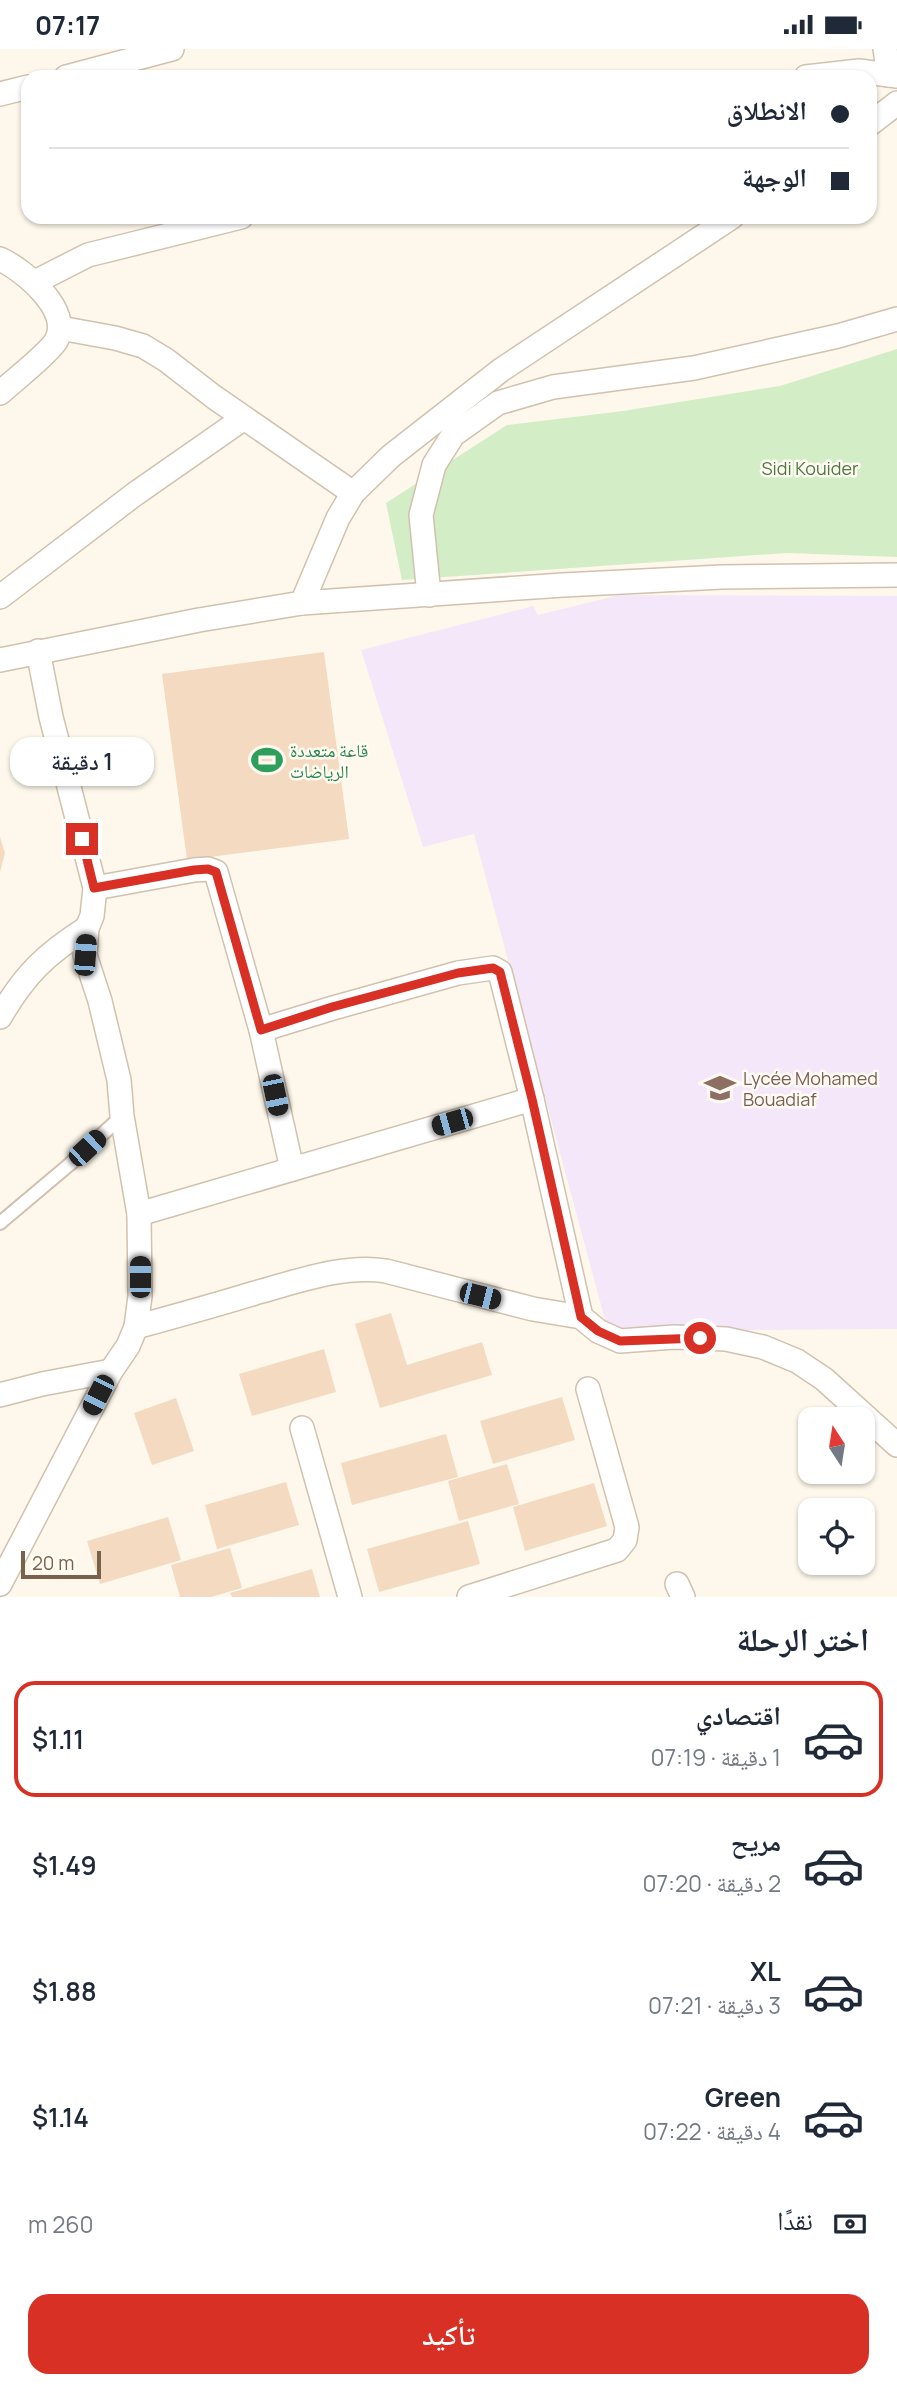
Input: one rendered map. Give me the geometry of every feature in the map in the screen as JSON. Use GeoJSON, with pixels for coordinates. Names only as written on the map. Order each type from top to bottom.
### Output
{"type":"FeatureCollection","features":[{"type":"Feature","properties":{"kind":"street"},"geometry":{"type":"LineString","coordinates":[[92,70],[172,49]]}},
{"type":"Feature","properties":{"kind":"street"},"geometry":{"type":"LineString","coordinates":[[885,49],[893,75]]}},
{"type":"Feature","properties":{"kind":"street"},"geometry":{"type":"LineString","coordinates":[[0,94],[21,89]]}},
{"type":"Feature","properties":{"kind":"street"},"geometry":{"type":"LineString","coordinates":[[877,119],[897,103]]}},
{"type":"Feature","properties":{"kind":"street"},"geometry":{"type":"LineString","coordinates":[[35,282],[89,255],[213,224]]}},
{"type":"Feature","properties":{"kind":"street"},"geometry":{"type":"LineString","coordinates":[[302,603],[338,519],[353,493],[391,456],[501,370],[721,224]]}},
{"type":"Feature","properties":{"kind":"street"},"geometry":{"type":"LineString","coordinates":[[0,259],[35,282],[57,312],[60,328],[55,342],[0,393]]}},
{"type":"Feature","properties":{"kind":"street"},"geometry":{"type":"LineString","coordinates":[[429,595],[421,515],[434,464],[453,435],[498,403],[553,387],[694,368],[838,337],[897,319]]}},
{"type":"Feature","properties":{"kind":"street"},"geometry":{"type":"LineString","coordinates":[[60,328],[143,346],[353,493]]}},
{"type":"Feature","properties":{"kind":"street"},"geometry":{"type":"LineString","coordinates":[[0,597],[135,494],[244,418]]}},
{"type":"Feature","properties":{"kind":"street"},"geometry":{"type":"LineString","coordinates":[[0,660],[199,620],[302,603],[722,577],[897,575]]}},
{"type":"Feature","properties":{"kind":"street"},"geometry":{"type":"LineString","coordinates":[[0,1584],[7,1550],[128,1346],[136,1327],[140,1296],[139,1214],[122,1116],[119,1080],[100,1001],[85,955],[94,888],[51,717],[38,651]]}},
{"type":"Feature","properties":{"kind":"street"},"geometry":{"type":"LineString","coordinates":[[94,888],[194,870],[208,869],[216,872],[261,1030],[292,1169]]}},
{"type":"Feature","properties":{"kind":"street"},"geometry":{"type":"LineString","coordinates":[[0,1017],[25,978],[60,945],[87,928]]}},
{"type":"Feature","properties":{"kind":"street"},"geometry":{"type":"LineString","coordinates":[[261,1030],[332,1007],[458,973],[493,968],[500,972],[532,1099],[581,1317]]}},
{"type":"Feature","properties":{"kind":"street"},"geometry":{"type":"LineString","coordinates":[[0,975],[25,978]]}},
{"type":"Feature","properties":{"kind":"street"},"geometry":{"type":"LineString","coordinates":[[139,1214],[532,1099]]}},
{"type":"Feature","properties":{"kind":"street"},"geometry":{"type":"LineString","coordinates":[[136,1327],[303,1280],[345,1271],[374,1269],[533,1309],[581,1317],[598,1331],[620,1341],[674,1337],[726,1339],[763,1347],[797,1361],[824,1379],[897,1445]]}},
{"type":"Feature","properties":{"kind":"street"},"geometry":{"type":"LineString","coordinates":[[0,1395],[111,1371]]}},
{"type":"Feature","properties":{"kind":"street"},"geometry":{"type":"LineString","coordinates":[[469,1597],[617,1550],[625,1540],[627,1527],[587,1389]]}},
{"type":"Feature","properties":{"kind":"street"},"geometry":{"type":"LineString","coordinates":[[302,1428],[350,1597]]}},
{"type":"Feature","properties":{"kind":"lane"},"geometry":{"type":"LineString","coordinates":[[0,1223],[122,1116]]}},
{"type":"Feature","properties":{"kind":"shaded area","name":"Lycée Mohamed Bouadiaf"},"geometry":{"type":"Polygon","coordinates":[[[619,595],[897,596],[897,1329],[608,1331],[474,834],[423,847],[361,650],[533,606],[538,615],[619,595]]]}},
{"type":"Feature","properties":{"kind":"green space","name":"Sidi Kouider"},"geometry":{"type":"Polygon","coordinates":[[[897,349],[897,557],[787,553],[402,580],[386,503],[507,425],[623,411],[780,386],[897,349]]]}},
{"type":"Feature","properties":{"kind":"building"},"geometry":{"type":"Polygon","coordinates":[[[324,652],[349,839],[187,860],[162,674],[324,652]]]}},
{"type":"Feature","properties":{"kind":"building"},"geometry":{"type":"Polygon","coordinates":[[[0,837],[5,853],[0,872],[0,837]]]}},
{"type":"Feature","properties":{"kind":"building"},"geometry":{"type":"Polygon","coordinates":[[[391,1313],[407,1365],[482,1342],[492,1375],[380,1408],[355,1324],[391,1313]]]}},
{"type":"Feature","properties":{"kind":"building"},"geometry":{"type":"Polygon","coordinates":[[[324,1349],[336,1392],[252,1416],[239,1374],[324,1349]]]}},
{"type":"Feature","properties":{"kind":"building"},"geometry":{"type":"Polygon","coordinates":[[[562,1397],[575,1440],[493,1464],[480,1421],[562,1397]]]}},
{"type":"Feature","properties":{"kind":"building"},"geometry":{"type":"Polygon","coordinates":[[[176,1398],[194,1451],[152,1465],[134,1413],[176,1398]]]}},
{"type":"Feature","properties":{"kind":"building"},"geometry":{"type":"Polygon","coordinates":[[[446,1434],[458,1477],[352,1505],[341,1463],[446,1434]]]}},
{"type":"Feature","properties":{"kind":"building"},"geometry":{"type":"Polygon","coordinates":[[[507,1464],[519,1504],[459,1521],[448,1481],[507,1464]]]}},
{"type":"Feature","properties":{"kind":"building"},"geometry":{"type":"Polygon","coordinates":[[[286,1482],[299,1525],[217,1549],[205,1505],[286,1482]]]}},
{"type":"Feature","properties":{"kind":"building"},"geometry":{"type":"Polygon","coordinates":[[[594,1483],[607,1526],[525,1551],[513,1507],[594,1483]]]}},
{"type":"Feature","properties":{"kind":"building"},"geometry":{"type":"Polygon","coordinates":[[[168,1517],[181,1560],[100,1584],[87,1541],[168,1517]]]}},
{"type":"Feature","properties":{"kind":"building"},"geometry":{"type":"Polygon","coordinates":[[[468,1521],[480,1564],[379,1592],[367,1549],[468,1521]]]}},
{"type":"Feature","properties":{"kind":"building"},"geometry":{"type":"Polygon","coordinates":[[[230,1548],[242,1588],[211,1597],[180,1597],[171,1565],[230,1548]]]}},
{"type":"Feature","properties":{"kind":"building"},"geometry":{"type":"Polygon","coordinates":[[[312,1569],[320,1597],[232,1597],[230,1593],[312,1569]]]}},
{"type":"Feature","properties":{"kind":"place","name":"قاعة متعددة الرياضات"},"geometry":{"type":"Point","coordinates":[267,760]}},
{"type":"Feature","properties":{"kind":"place","name":"Lycée Mohamed Bouadiaf"},"geometry":{"type":"Point","coordinates":[720,1088]}},
{"type":"Feature","properties":{"kind":"route"},"geometry":{"type":"LineString","coordinates":[[82,839],[94,888],[194,870],[208,869],[216,872],[261,1030],[332,1007],[458,973],[481,968],[493,968],[500,972],[532,1099],[581,1317],[598,1331],[620,1341],[700,1338]]}}]}
